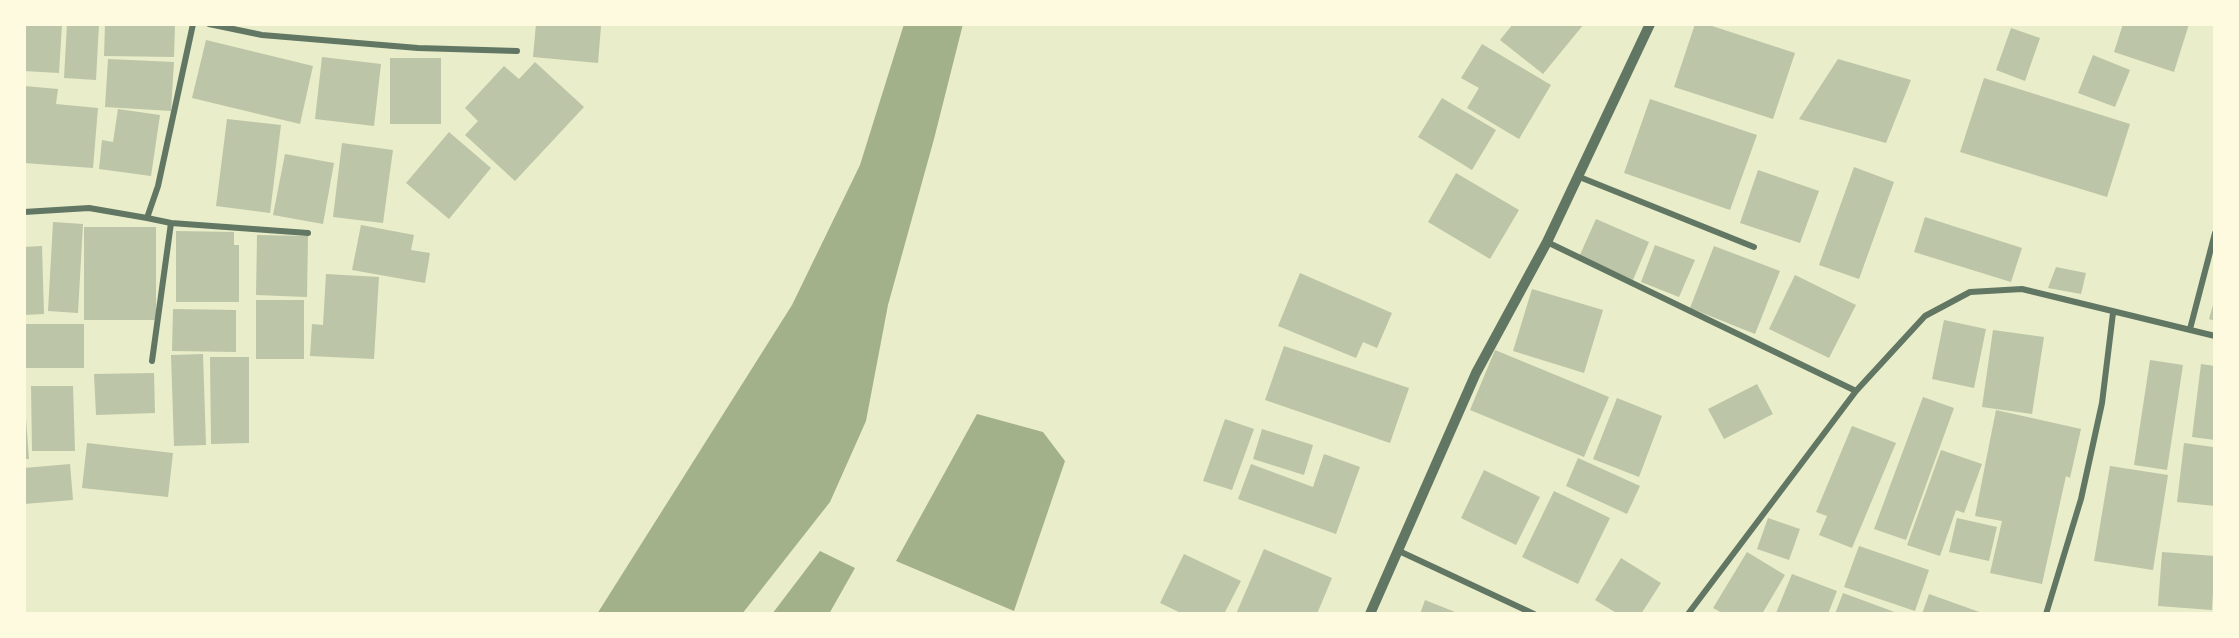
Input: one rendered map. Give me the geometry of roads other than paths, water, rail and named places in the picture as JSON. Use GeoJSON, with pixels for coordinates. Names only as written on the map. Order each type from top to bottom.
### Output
{"type":"FeatureCollection","features":[{"type":"Feature","properties":{"kind":"street"},"geometry":{"type":"LineString","coordinates":[[147,218],[158,186],[193,24]]}},
{"type":"Feature","properties":{"kind":"street"},"geometry":{"type":"LineString","coordinates":[[209,24],[262,35],[418,48],[517,51]]}},
{"type":"Feature","properties":{"kind":"street"},"geometry":{"type":"LineString","coordinates":[[1370,614],[1476,373],[1547,242],[1576,176],[1643,43],[1650,24]]}},
{"type":"Feature","properties":{"kind":"street"},"geometry":{"type":"LineString","coordinates":[[1576,176],[1754,247]]}},
{"type":"Feature","properties":{"kind":"street"},"geometry":{"type":"LineString","coordinates":[[24,212],[89,208],[171,223],[308,233]]}},
{"type":"Feature","properties":{"kind":"street"},"geometry":{"type":"LineString","coordinates":[[152,361],[171,223]]}},
{"type":"Feature","properties":{"kind":"street"},"geometry":{"type":"LineString","coordinates":[[2190,329],[2215,233]]}},
{"type":"Feature","properties":{"kind":"street"},"geometry":{"type":"LineString","coordinates":[[1547,242],[1856,391]]}},
{"type":"Feature","properties":{"kind":"street"},"geometry":{"type":"LineString","coordinates":[[1688,614],[1856,391],[1926,316],[1970,292],[2022,289],[2215,336]]}},
{"type":"Feature","properties":{"kind":"street"},"geometry":{"type":"LineString","coordinates":[[2046,614],[2084,488],[2102,403],[2113,313]]}},
{"type":"Feature","properties":{"kind":"street"},"geometry":{"type":"LineString","coordinates":[[1399,551],[1534,614]]}}]}
